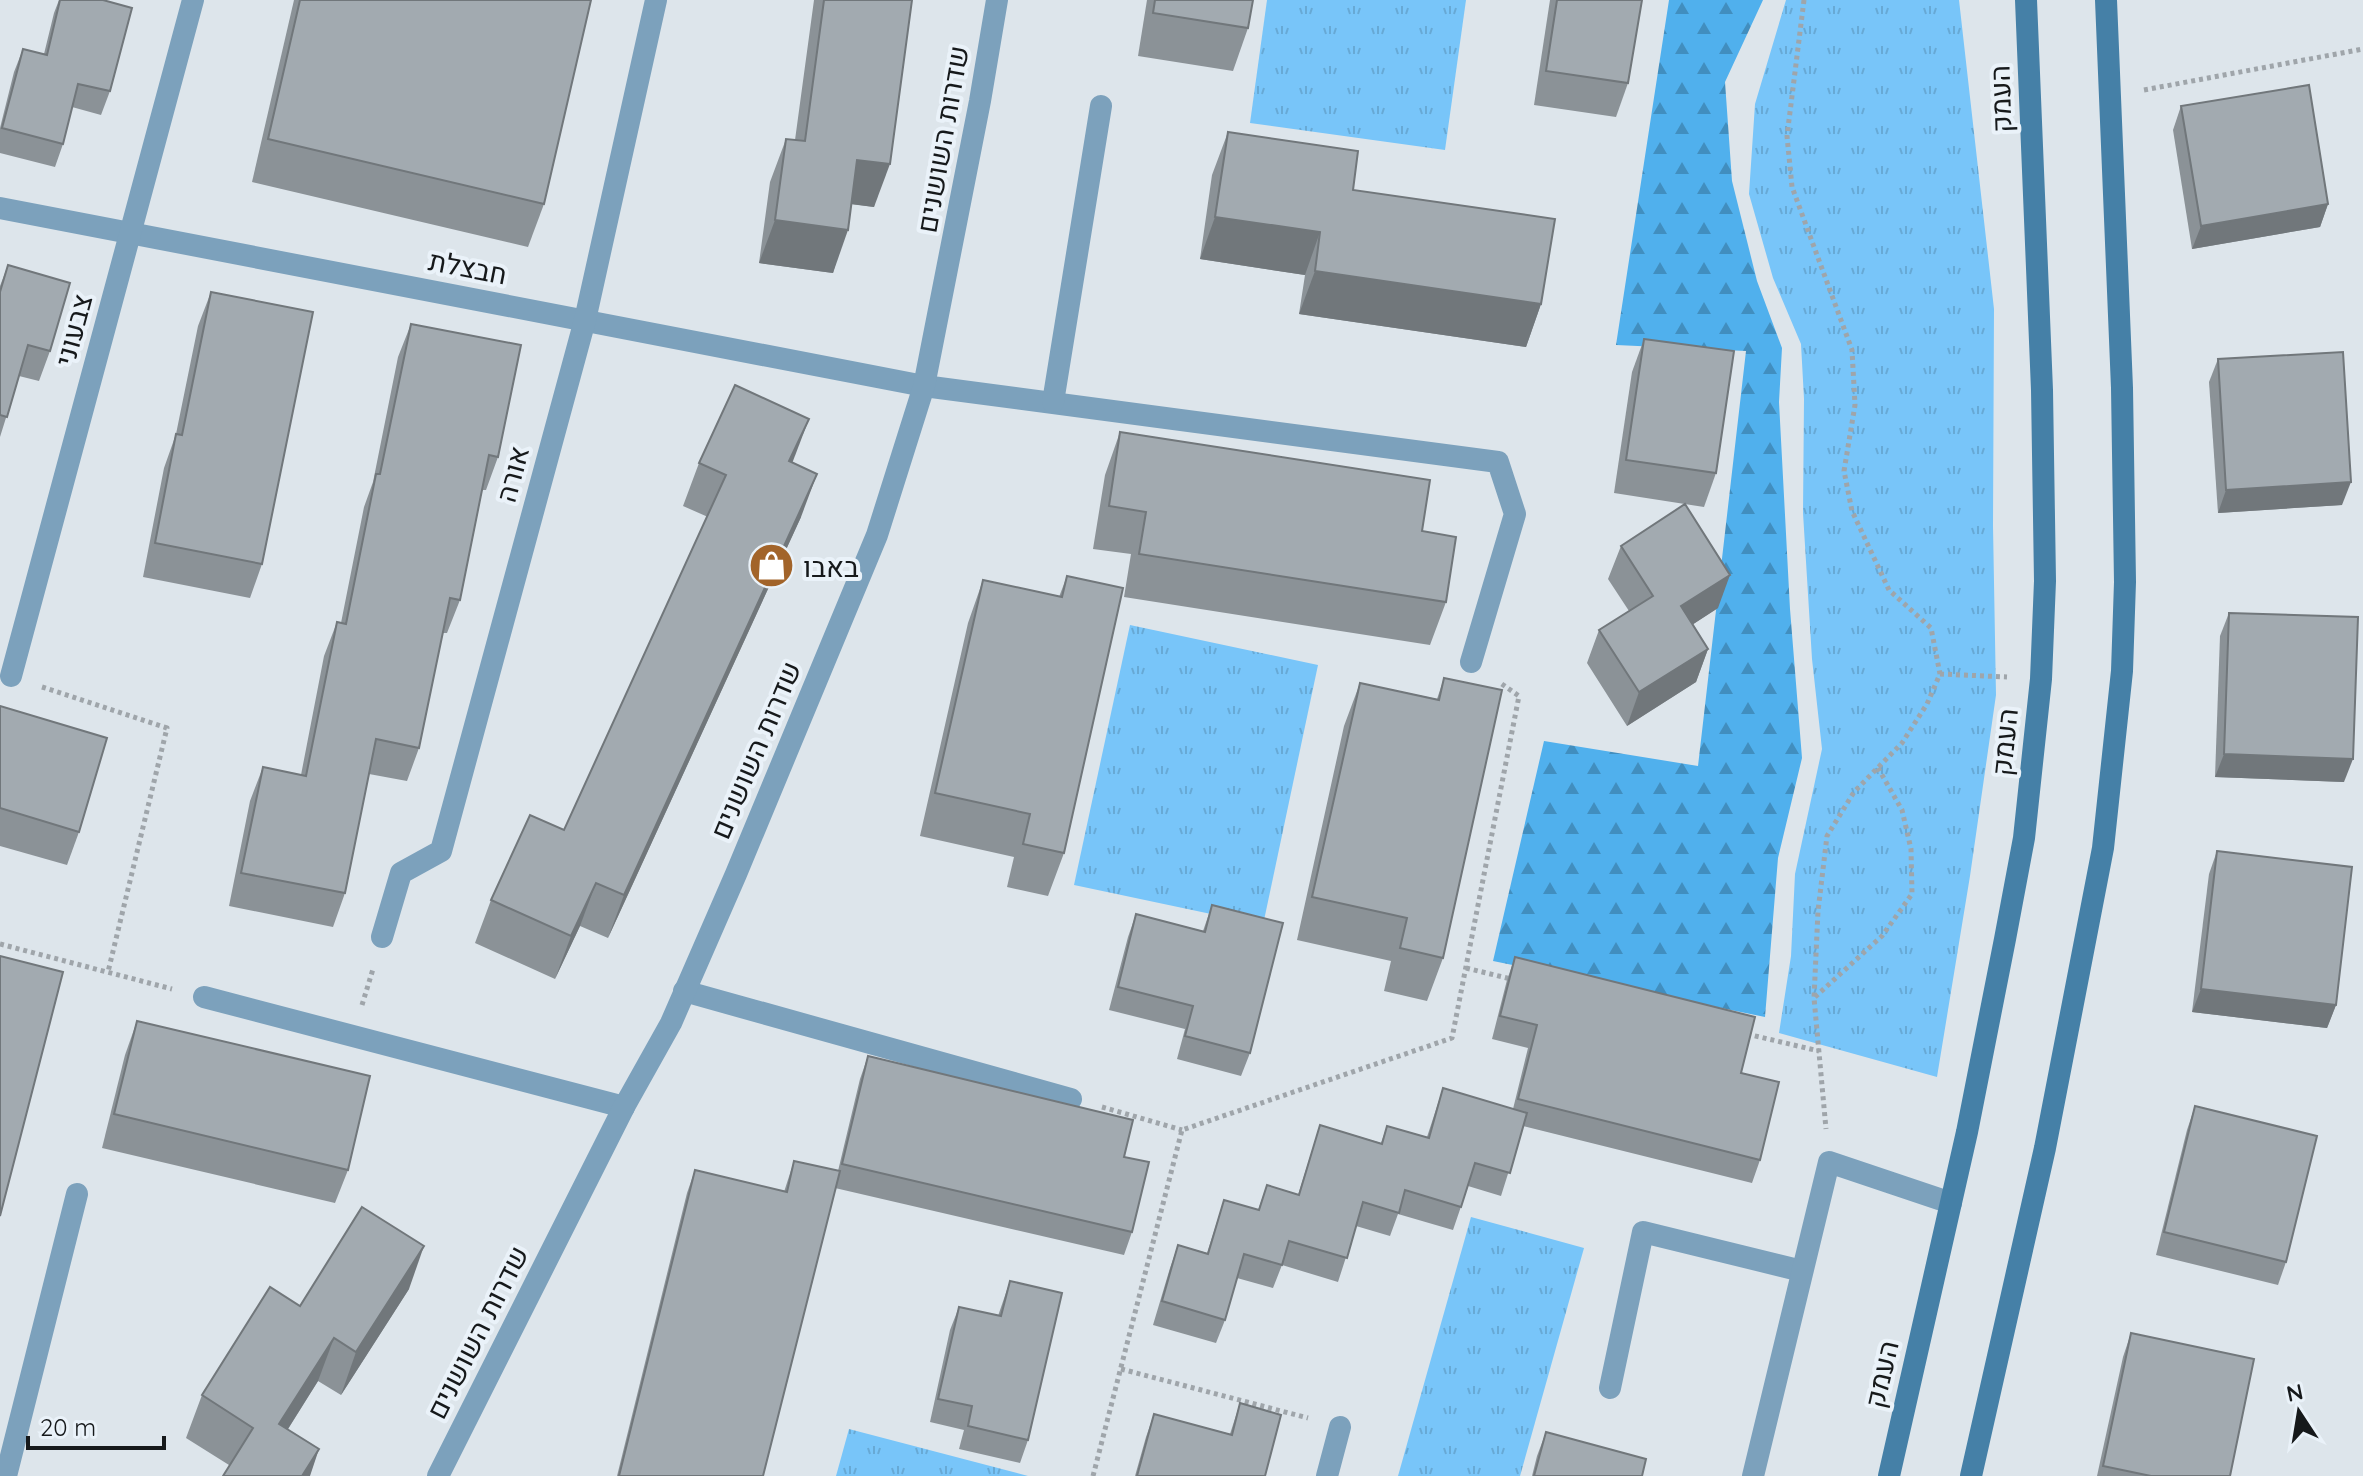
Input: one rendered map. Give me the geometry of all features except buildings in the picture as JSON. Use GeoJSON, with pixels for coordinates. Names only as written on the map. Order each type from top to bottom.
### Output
{"type":"FeatureCollection","features":[{"type":"Feature","properties":{"kind":"main road","name":"העמק"},"geometry":{"type":"LineString","coordinates":[[1889,1476],[1967,1132],[2024,838],[2041,679],[2045,581],[2042,390],[2026,0]]}},
{"type":"Feature","properties":{"kind":"main road"},"geometry":{"type":"LineString","coordinates":[[1971,1476],[2048,1133],[2103,848],[2122,671],[2125,582],[2122,388],[2106,0]]}},
{"type":"Feature","properties":{"kind":"street","name":"צבעוני"},"geometry":{"type":"LineString","coordinates":[[11,676],[193,0]]}},
{"type":"Feature","properties":{"kind":"street","name":"אורה"},"geometry":{"type":"LineString","coordinates":[[382,937],[401,873],[441,851],[585,320],[656,0]]}},
{"type":"Feature","properties":{"kind":"street","name":"שדרות השושנים"},"geometry":{"type":"LineString","coordinates":[[438,1476],[624,1107],[671,1023],[877,535],[924,386],[997,0]]}},
{"type":"Feature","properties":{"kind":"street"},"geometry":{"type":"LineString","coordinates":[[1053,402],[1101,106]]}},
{"type":"Feature","properties":{"kind":"street","name":"חבצלת"},"geometry":{"type":"LineString","coordinates":[[0,208],[924,386],[1498,462],[1515,514],[1471,662]]}},
{"type":"Feature","properties":{"kind":"street"},"geometry":{"type":"LineString","coordinates":[[684,991],[1071,1099]]}},
{"type":"Feature","properties":{"kind":"street"},"geometry":{"type":"LineString","coordinates":[[204,997],[624,1107]]}},
{"type":"Feature","properties":{"kind":"street"},"geometry":{"type":"LineString","coordinates":[[1753,1476],[1829,1162],[1951,1203]]}},
{"type":"Feature","properties":{"kind":"street"},"geometry":{"type":"LineString","coordinates":[[6,1476],[77,1194]]}},
{"type":"Feature","properties":{"kind":"street"},"geometry":{"type":"LineString","coordinates":[[1610,1388],[1643,1232],[1802,1271]]}},
{"type":"Feature","properties":{"kind":"street"},"geometry":{"type":"LineString","coordinates":[[1327,1476],[1340,1427]]}},
{"type":"Feature","properties":{"kind":"path"},"geometry":{"type":"LineString","coordinates":[[1804,0],[1787,136],[1792,187],[1852,350],[1855,405],[1844,471],[1852,511],[1889,590],[1931,628],[1940,674],[1927,704],[1902,743],[1854,792],[1827,836],[1818,911],[1814,998],[1829,1162]]}},
{"type":"Feature","properties":{"kind":"path"},"geometry":{"type":"LineString","coordinates":[[2109,96],[2363,49]]}},
{"type":"Feature","properties":{"kind":"path"},"geometry":{"type":"LineString","coordinates":[[1071,1099],[1182,1130],[1452,1038],[1519,696],[1471,662]]}},
{"type":"Feature","properties":{"kind":"path"},"geometry":{"type":"LineString","coordinates":[[1940,674],[2041,679]]}},
{"type":"Feature","properties":{"kind":"path"},"geometry":{"type":"LineString","coordinates":[[11,676],[167,728],[108,972]]}},
{"type":"Feature","properties":{"kind":"path"},"geometry":{"type":"LineString","coordinates":[[1814,998],[1882,936],[1912,894],[1911,849],[1902,810],[1878,768]]}},
{"type":"Feature","properties":{"kind":"path"},"geometry":{"type":"LineString","coordinates":[[353,1036],[382,937]]}},
{"type":"Feature","properties":{"kind":"path"},"geometry":{"type":"LineString","coordinates":[[0,944],[204,997]]}},
{"type":"Feature","properties":{"kind":"path"},"geometry":{"type":"LineString","coordinates":[[1466,968],[1512,979]]}},
{"type":"Feature","properties":{"kind":"path"},"geometry":{"type":"LineString","coordinates":[[1742,1033],[1819,1051]]}},
{"type":"Feature","properties":{"kind":"path"},"geometry":{"type":"LineString","coordinates":[[1093,1476],[1182,1130]]}},
{"type":"Feature","properties":{"kind":"path"},"geometry":{"type":"LineString","coordinates":[[1121,1369],[1340,1427]]}},
{"type":"Feature","properties":{"kind":"green space"},"geometry":{"type":"Polygon","coordinates":[[[1267,0],[1466,0],[1445,150],[1250,123],[1267,0]]]}},
{"type":"Feature","properties":{"kind":"green space"},"geometry":{"type":"Polygon","coordinates":[[[1669,0],[1763,0],[1725,82],[1732,181],[1757,281],[1782,348],[1779,402],[1802,758],[1778,858],[1765,1017],[1493,961],[1544,741],[1698,766],[1746,351],[1616,345],[1669,0]]]}},
{"type":"Feature","properties":{"kind":"green space"},"geometry":{"type":"Polygon","coordinates":[[[1786,0],[1959,0],[1994,309],[1996,695],[1937,1077],[1779,1033],[1791,956],[1795,874],[1822,749],[1812,659],[1803,513],[1801,344],[1773,278],[1749,194],[1755,104],[1786,0]]]}},
{"type":"Feature","properties":{"kind":"green space"},"geometry":{"type":"Polygon","coordinates":[[[1130,625],[1318,665],[1263,925],[1074,885],[1130,625]]]}},
{"type":"Feature","properties":{"kind":"green space"},"geometry":{"type":"Polygon","coordinates":[[[1471,1217],[1584,1248],[1520,1476],[1398,1476],[1471,1217]]]}},
{"type":"Feature","properties":{"kind":"green space"},"geometry":{"type":"Polygon","coordinates":[[[849,1429],[1028,1476],[836,1476],[849,1429]]]}},
{"type":"Feature","properties":{"kind":"place","name":"באבו"},"geometry":{"type":"Point","coordinates":[772,566]}}]}
